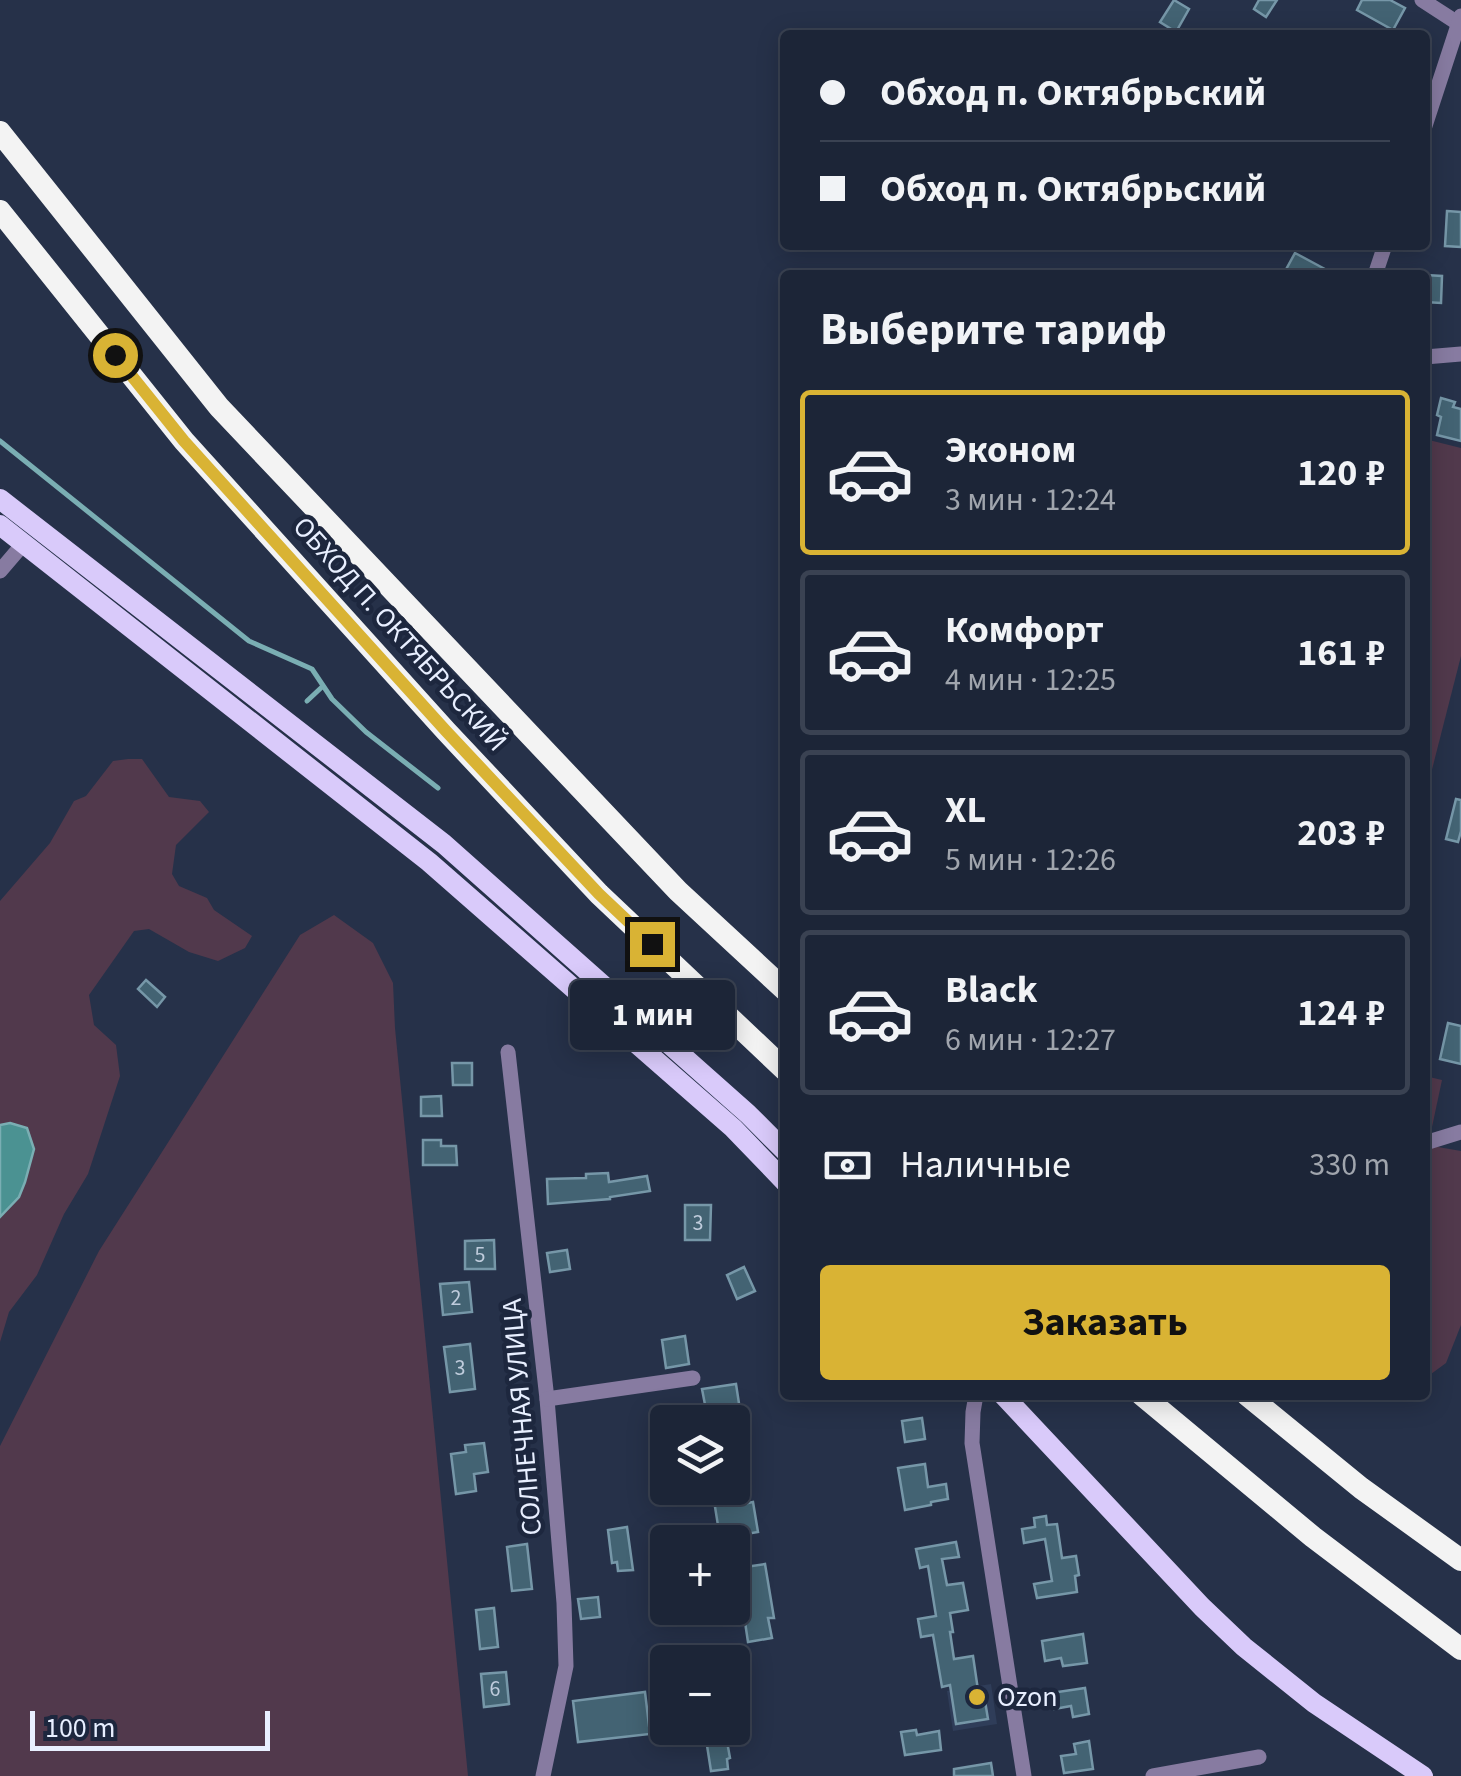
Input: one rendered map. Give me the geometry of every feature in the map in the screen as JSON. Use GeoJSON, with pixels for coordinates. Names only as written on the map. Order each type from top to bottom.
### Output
{"type":"FeatureCollection","features":[{"type":"Feature","properties":{"kind":"highway","name":"ОБХОД П. ОКТЯБРЬСКИЙ"},"geometry":{"type":"LineString","coordinates":[[0,132],[220,407],[678,890],[780,985]]}},
{"type":"Feature","properties":{"kind":"highway","name":"ОБХОД П. ОКТЯБРЬСКИЙ"},"geometry":{"type":"LineString","coordinates":[[0,211],[184,441],[446,731],[599,894],[780,1065]]}},
{"type":"Feature","properties":{"kind":"highway"},"geometry":{"type":"LineString","coordinates":[[1148,1400],[1313,1537],[1461,1649]]}},
{"type":"Feature","properties":{"kind":"highway"},"geometry":{"type":"LineString","coordinates":[[1253,1400],[1361,1488],[1461,1560]]}},
{"type":"Feature","properties":{"kind":"main road"},"geometry":{"type":"LineString","coordinates":[[0,499],[444,844],[780,1146]]}},
{"type":"Feature","properties":{"kind":"main road"},"geometry":{"type":"LineString","coordinates":[[0,524],[429,862],[734,1128],[780,1177]]}},
{"type":"Feature","properties":{"kind":"main road"},"geometry":{"type":"LineString","coordinates":[[1008,1400],[1202,1607],[1244,1646],[1314,1703],[1423,1776]]}},
{"type":"Feature","properties":{"kind":"street"},"geometry":{"type":"LineString","coordinates":[[1422,0],[1460,20],[1430,111]]}},
{"type":"Feature","properties":{"kind":"street"},"geometry":{"type":"LineString","coordinates":[[1430,357],[1461,354]]}},
{"type":"Feature","properties":{"kind":"street"},"geometry":{"type":"LineString","coordinates":[[0,571],[24,544]]}},
{"type":"Feature","properties":{"kind":"street","name":"СОЛНЕЧНАЯ УЛИЦА"},"geometry":{"type":"LineString","coordinates":[[508,1052],[548,1399],[564,1603],[566,1666],[543,1776]]}},
{"type":"Feature","properties":{"kind":"street"},"geometry":{"type":"LineString","coordinates":[[1430,1141],[1461,1132]]}},
{"type":"Feature","properties":{"kind":"street"},"geometry":{"type":"LineString","coordinates":[[548,1399],[694,1378]]}},
{"type":"Feature","properties":{"kind":"street"},"geometry":{"type":"LineString","coordinates":[[975,1400],[972,1443],[1024,1776]]}},
{"type":"Feature","properties":{"kind":"street"},"geometry":{"type":"LineString","coordinates":[[1154,1776],[1259,1757]]}},
{"type":"Feature","properties":{"kind":"shaded area"},"geometry":{"type":"Polygon","coordinates":[[[1430,440],[1461,448],[1461,656],[1430,777],[1430,440]]]}},
{"type":"Feature","properties":{"kind":"shaded area"},"geometry":{"type":"Polygon","coordinates":[[[142,759],[169,797],[200,801],[209,812],[176,845],[172,874],[179,886],[207,898],[214,910],[252,936],[245,948],[218,961],[189,952],[149,929],[134,931],[89,995],[94,1025],[116,1045],[120,1076],[88,1174],[64,1214],[37,1275],[9,1312],[0,1342],[0,1217],[18,1194],[34,1149],[10,1123],[0,1125],[0,901],[50,843],[74,801],[86,796],[113,761],[142,759]]]}},
{"type":"Feature","properties":{"kind":"shaded area"},"geometry":{"type":"Polygon","coordinates":[[[334,915],[373,943],[393,983],[468,1776],[0,1776],[0,1446],[99,1251],[300,935],[334,915]]]}},
{"type":"Feature","properties":{"kind":"shaded area"},"geometry":{"type":"Polygon","coordinates":[[[1430,1077],[1442,1080],[1430,1127],[1430,1077]]]}},
{"type":"Feature","properties":{"kind":"shaded area"},"geometry":{"type":"Polygon","coordinates":[[[10,1123],[27,1128],[34,1149],[19,1197],[0,1217],[0,1125],[10,1123]]]}},
{"type":"Feature","properties":{"kind":"shaded area"},"geometry":{"type":"Polygon","coordinates":[[[1430,1147],[1461,1151],[1461,1325],[1446,1363],[1430,1374],[1430,1204],[1430,1147]]]}},
{"type":"Feature","properties":{"kind":"shaded area"},"geometry":{"type":"Polygon","coordinates":[[[991,1684],[997,1724],[953,1731],[947,1691],[991,1684]]]}},
{"type":"Feature","properties":{"kind":"building"},"geometry":{"type":"Polygon","coordinates":[[[1174,0],[1189,9],[1177,30],[1160,22],[1174,0]]]}},
{"type":"Feature","properties":{"kind":"building"},"geometry":{"type":"Polygon","coordinates":[[[1259,0],[1277,0],[1266,17],[1254,9],[1259,0]]]}},
{"type":"Feature","properties":{"kind":"building"},"geometry":{"type":"Polygon","coordinates":[[[1362,0],[1390,0],[1405,8],[1393,30],[1357,10],[1362,0]]]}},
{"type":"Feature","properties":{"kind":"building"},"geometry":{"type":"Polygon","coordinates":[[[1447,211],[1461,212],[1461,247],[1445,246],[1447,211]]]}},
{"type":"Feature","properties":{"kind":"building"},"geometry":{"type":"Polygon","coordinates":[[[1295,253],[1327,270],[1286,270],[1295,253]]]}},
{"type":"Feature","properties":{"kind":"building"},"geometry":{"type":"Polygon","coordinates":[[[1430,275],[1442,276],[1441,303],[1430,302],[1430,275]]]}},
{"type":"Feature","properties":{"kind":"building"},"geometry":{"type":"Polygon","coordinates":[[[1441,398],[1455,402],[1453,407],[1461,409],[1461,441],[1437,435],[1441,398]]]}},
{"type":"Feature","properties":{"kind":"building"},"geometry":{"type":"Polygon","coordinates":[[[1456,799],[1461,800],[1458,842],[1446,839],[1456,799]]]}},
{"type":"Feature","properties":{"kind":"building"},"geometry":{"type":"Polygon","coordinates":[[[146,980],[165,997],[157,1007],[138,989],[146,980]]]}},
{"type":"Feature","properties":{"kind":"building"},"geometry":{"type":"Polygon","coordinates":[[[1448,1023],[1461,1026],[1461,1064],[1440,1059],[1448,1023]]]}},
{"type":"Feature","properties":{"kind":"building"},"geometry":{"type":"Polygon","coordinates":[[[452,1063],[472,1063],[472,1085],[453,1085],[452,1063]]]}},
{"type":"Feature","properties":{"kind":"building"},"geometry":{"type":"Polygon","coordinates":[[[441,1096],[442,1116],[421,1116],[421,1097],[441,1096]]]}},
{"type":"Feature","properties":{"kind":"building"},"geometry":{"type":"Polygon","coordinates":[[[423,1140],[441,1140],[441,1146],[456,1146],[457,1165],[423,1165],[423,1140]]]}},
{"type":"Feature","properties":{"kind":"building"},"geometry":{"type":"Polygon","coordinates":[[[608,1173],[609,1182],[647,1176],[650,1191],[548,1204],[547,1179],[608,1173]]]}},
{"type":"Feature","properties":{"kind":"building"},"geometry":{"type":"Polygon","coordinates":[[[685,1205],[711,1205],[710,1240],[685,1240],[685,1205]]]}},
{"type":"Feature","properties":{"kind":"building"},"geometry":{"type":"Polygon","coordinates":[[[494,1240],[495,1269],[465,1269],[465,1241],[494,1240]]]}},
{"type":"Feature","properties":{"kind":"building"},"geometry":{"type":"Polygon","coordinates":[[[567,1250],[570,1269],[550,1272],[547,1253],[567,1250]]]}},
{"type":"Feature","properties":{"kind":"building"},"geometry":{"type":"Polygon","coordinates":[[[744,1267],[755,1291],[737,1299],[727,1275],[744,1267]]]}},
{"type":"Feature","properties":{"kind":"building"},"geometry":{"type":"Polygon","coordinates":[[[469,1282],[472,1312],[443,1315],[440,1284],[469,1282]]]}},
{"type":"Feature","properties":{"kind":"building"},"geometry":{"type":"Polygon","coordinates":[[[685,1336],[689,1364],[666,1368],[662,1340],[685,1336]]]}},
{"type":"Feature","properties":{"kind":"building"},"geometry":{"type":"Polygon","coordinates":[[[470,1344],[475,1389],[450,1392],[444,1347],[470,1344]]]}},
{"type":"Feature","properties":{"kind":"building"},"geometry":{"type":"Polygon","coordinates":[[[736,1384],[739,1405],[705,1405],[702,1389],[736,1384]]]}},
{"type":"Feature","properties":{"kind":"building"},"geometry":{"type":"Polygon","coordinates":[[[922,1418],[925,1439],[905,1442],[902,1421],[922,1418]]]}},
{"type":"Feature","properties":{"kind":"building"},"geometry":{"type":"Polygon","coordinates":[[[484,1443],[488,1472],[474,1474],[476,1491],[456,1494],[451,1454],[466,1452],[465,1445],[484,1443]]]}},
{"type":"Feature","properties":{"kind":"building"},"geometry":{"type":"Polygon","coordinates":[[[925,1464],[928,1487],[946,1484],[948,1499],[905,1510],[898,1468],[925,1464]]]}},
{"type":"Feature","properties":{"kind":"building"},"geometry":{"type":"Polygon","coordinates":[[[753,1502],[758,1532],[750,1533],[750,1525],[718,1525],[715,1505],[753,1502]]]}},
{"type":"Feature","properties":{"kind":"building"},"geometry":{"type":"Polygon","coordinates":[[[1046,1516],[1047,1525],[1057,1524],[1062,1558],[1076,1556],[1079,1575],[1075,1576],[1077,1592],[1037,1598],[1034,1584],[1052,1581],[1045,1539],[1024,1543],[1022,1529],[1035,1527],[1034,1518],[1046,1516]]]}},
{"type":"Feature","properties":{"kind":"building"},"geometry":{"type":"Polygon","coordinates":[[[627,1527],[633,1570],[618,1571],[617,1562],[612,1563],[608,1530],[627,1527]]]}},
{"type":"Feature","properties":{"kind":"building"},"geometry":{"type":"Polygon","coordinates":[[[956,1542],[959,1557],[942,1559],[947,1585],[963,1583],[968,1610],[950,1613],[954,1659],[973,1656],[978,1690],[983,1689],[988,1719],[956,1724],[950,1685],[942,1687],[933,1635],[921,1637],[918,1619],[936,1616],[928,1566],[920,1568],[916,1549],[956,1542]]]}},
{"type":"Feature","properties":{"kind":"building"},"geometry":{"type":"Polygon","coordinates":[[[527,1544],[532,1589],[512,1591],[507,1547],[527,1544]]]}},
{"type":"Feature","properties":{"kind":"building"},"geometry":{"type":"Polygon","coordinates":[[[765,1564],[774,1618],[768,1618],[772,1638],[748,1642],[750,1566],[765,1564]]]}},
{"type":"Feature","properties":{"kind":"building"},"geometry":{"type":"Polygon","coordinates":[[[598,1597],[600,1617],[581,1619],[578,1599],[598,1597]]]}},
{"type":"Feature","properties":{"kind":"building"},"geometry":{"type":"Polygon","coordinates":[[[494,1608],[498,1647],[480,1649],[476,1610],[494,1608]]]}},
{"type":"Feature","properties":{"kind":"building"},"geometry":{"type":"Polygon","coordinates":[[[1083,1634],[1087,1663],[1063,1666],[1061,1658],[1045,1661],[1042,1641],[1083,1634]]]}},
{"type":"Feature","properties":{"kind":"building"},"geometry":{"type":"Polygon","coordinates":[[[506,1672],[509,1704],[484,1707],[481,1674],[506,1672]]]}},
{"type":"Feature","properties":{"kind":"building"},"geometry":{"type":"Polygon","coordinates":[[[1085,1688],[1089,1714],[1073,1717],[1071,1706],[1054,1709],[1051,1693],[1085,1688]]]}},
{"type":"Feature","properties":{"kind":"building"},"geometry":{"type":"Polygon","coordinates":[[[645,1692],[650,1734],[578,1742],[573,1701],[645,1692]]]}},
{"type":"Feature","properties":{"kind":"building"},"geometry":{"type":"Polygon","coordinates":[[[916,1730],[917,1735],[939,1731],[941,1750],[905,1755],[901,1732],[916,1730]]]}},
{"type":"Feature","properties":{"kind":"building"},"geometry":{"type":"Polygon","coordinates":[[[1089,1741],[1093,1769],[1064,1773],[1061,1756],[1076,1754],[1074,1744],[1089,1741]]]}},
{"type":"Feature","properties":{"kind":"building"},"geometry":{"type":"Polygon","coordinates":[[[707,1745],[728,1745],[728,1769],[711,1771],[707,1745]]]}},
{"type":"Feature","properties":{"kind":"building"},"geometry":{"type":"Polygon","coordinates":[[[991,1763],[993,1776],[954,1776],[954,1769],[991,1763]]]}},
{"type":"Feature","properties":{"kind":"waterway"},"geometry":{"type":"LineString","coordinates":[[0,441],[249,641],[312,669],[332,699],[366,732],[438,788]]}},
{"type":"Feature","properties":{"kind":"waterway"},"geometry":{"type":"LineString","coordinates":[[307,701],[323,686]]}},
{"type":"Feature","properties":{"kind":"place","name":"Ozon"},"geometry":{"type":"Point","coordinates":[977,1697]}},
{"type":"Feature","properties":{"kind":"route"},"geometry":{"type":"LineString","coordinates":[[115,355],[184,441],[446,731],[599,894],[652,944]]}}]}
